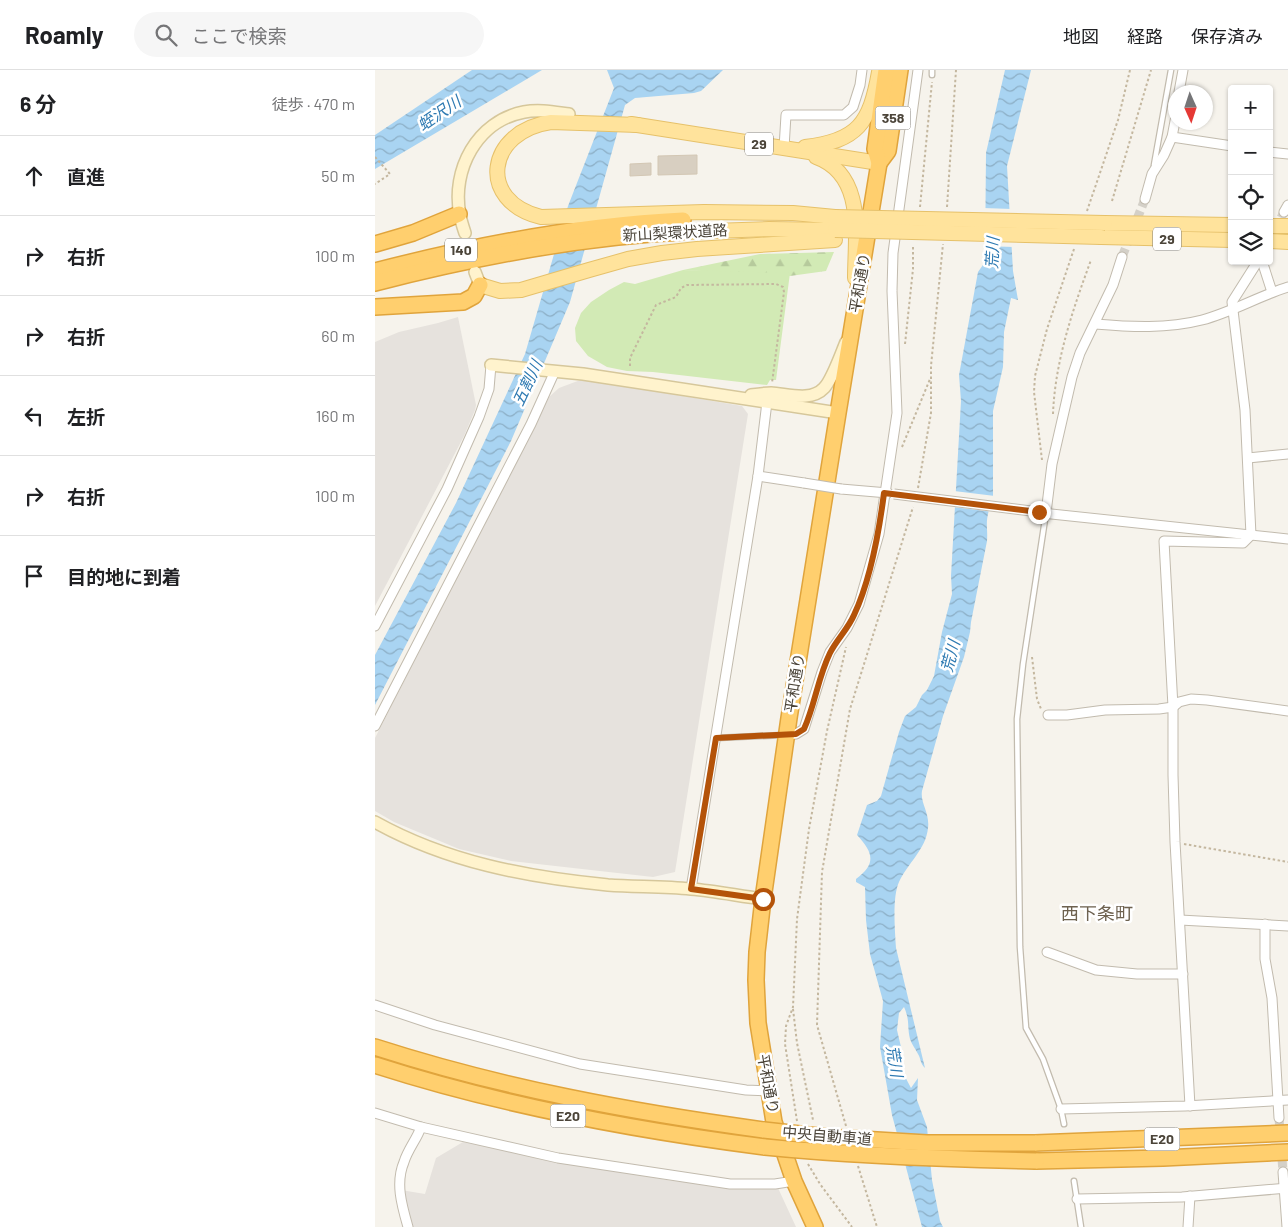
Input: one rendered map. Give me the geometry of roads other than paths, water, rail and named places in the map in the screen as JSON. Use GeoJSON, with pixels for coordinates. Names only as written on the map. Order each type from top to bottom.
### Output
{"type":"FeatureCollection","features":[{"type":"Feature","properties":{"kind":"highway","name":"平和通り"},"geometry":{"type":"LineString","coordinates":[[815,1227],[794,1181],[774,1122],[758,1023],[756,980],[763,899],[787,735],[879,163],[875,149],[886,70]]}},
{"type":"Feature","properties":{"kind":"highway","name":"平和通り"},"geometry":{"type":"LineString","coordinates":[[879,163],[888,150],[900,70]]}},
{"type":"Feature","properties":{"kind":"highway"},"geometry":{"type":"LineString","coordinates":[[375,244],[413,233],[459,214]]}},
{"type":"Feature","properties":{"kind":"highway","name":"新山梨環状道路"},"geometry":{"type":"LineString","coordinates":[[601,226],[683,226]]}},
{"type":"Feature","properties":{"kind":"highway","name":"140"},"geometry":{"type":"LineString","coordinates":[[375,283],[601,226]]}},
{"type":"Feature","properties":{"kind":"highway","name":"140"},"geometry":{"type":"LineString","coordinates":[[375,270],[443,254],[547,239]]}},
{"type":"Feature","properties":{"kind":"highway"},"geometry":{"type":"LineString","coordinates":[[375,307],[463,302],[474,296],[477,279]]}},
{"type":"Feature","properties":{"kind":"highway","name":"中央自動車道"},"geometry":{"type":"LineString","coordinates":[[375,1048],[473,1076],[555,1096],[648,1113],[827,1137],[927,1143],[1035,1143],[1288,1133]]}},
{"type":"Feature","properties":{"kind":"highway","name":"中央自動車道"},"geometry":{"type":"LineString","coordinates":[[375,1065],[471,1093],[553,1113],[627,1127],[765,1148],[929,1159],[1036,1161],[1163,1158],[1288,1152]]}},
{"type":"Feature","properties":{"kind":"main road"},"geometry":{"type":"LineString","coordinates":[[784,148],[824,144],[844,138],[852,133],[859,127],[869,112],[880,70]]}},
{"type":"Feature","properties":{"kind":"main road","name":"29"},"geometry":{"type":"LineString","coordinates":[[569,114],[590,120]]}},
{"type":"Feature","properties":{"kind":"main road","name":"29"},"geometry":{"type":"LineString","coordinates":[[879,163],[638,125],[590,120],[551,122],[530,127],[513,137],[502,152],[499,160],[499,179],[505,196],[511,203],[529,214],[601,226],[734,212],[793,213],[835,229],[1105,223],[1228,225]]}},
{"type":"Feature","properties":{"kind":"main road"},"geometry":{"type":"LineString","coordinates":[[784,148],[821,158],[837,169],[848,183],[855,210],[856,305]]}},
{"type":"Feature","properties":{"kind":"main road","name":"29"},"geometry":{"type":"LineString","coordinates":[[683,226],[766,217],[835,229],[1228,240]]}},
{"type":"Feature","properties":{"kind":"main road"},"geometry":{"type":"LineString","coordinates":[[1273,226],[1288,226]]}},
{"type":"Feature","properties":{"kind":"main road"},"geometry":{"type":"LineString","coordinates":[[477,279],[500,291],[521,290],[628,259],[835,229]]}},
{"type":"Feature","properties":{"kind":"main road"},"geometry":{"type":"LineString","coordinates":[[1273,242],[1288,242]]}},
{"type":"Feature","properties":{"kind":"street"},"geometry":{"type":"LineString","coordinates":[[784,148],[786,116],[844,114],[853,107],[860,85],[862,70]]}},
{"type":"Feature","properties":{"kind":"street"},"geometry":{"type":"LineString","coordinates":[[787,735],[796,734],[804,729],[830,652],[847,628],[859,604],[889,493],[897,413],[892,291],[893,253],[918,70]]}},
{"type":"Feature","properties":{"kind":"street"},"geometry":{"type":"LineString","coordinates":[[1180,85],[1183,70]]}},
{"type":"Feature","properties":{"kind":"street"},"geometry":{"type":"LineString","coordinates":[[465,233],[459,214],[460,179],[468,153],[481,136],[499,122],[523,112],[548,111],[569,114]]}},
{"type":"Feature","properties":{"kind":"street"},"geometry":{"type":"LineString","coordinates":[[1145,199],[1152,174],[1164,154],[1172,137],[1173,130]]}},
{"type":"Feature","properties":{"kind":"street"},"geometry":{"type":"LineString","coordinates":[[1172,137],[1228,145]]}},
{"type":"Feature","properties":{"kind":"street"},"geometry":{"type":"LineString","coordinates":[[1273,152],[1288,154]]}},
{"type":"Feature","properties":{"kind":"street"},"geometry":{"type":"LineString","coordinates":[[1043,513],[1072,377],[1080,353],[1113,285],[1122,257]]}},
{"type":"Feature","properties":{"kind":"street"},"geometry":{"type":"LineString","coordinates":[[1251,536],[1245,410],[1232,302],[1255,265]]}},
{"type":"Feature","properties":{"kind":"street"},"geometry":{"type":"LineString","coordinates":[[1263,265],[1272,292]]}},
{"type":"Feature","properties":{"kind":"street"},"geometry":{"type":"LineString","coordinates":[[1095,324],[1163,327],[1202,320],[1288,287]]}},
{"type":"Feature","properties":{"kind":"street"},"geometry":{"type":"LineString","coordinates":[[737,397],[769,393],[814,395],[828,383],[851,331]]}},
{"type":"Feature","properties":{"kind":"street"},"geometry":{"type":"LineString","coordinates":[[375,626],[447,489],[479,417],[489,389],[491,365],[551,370],[838,413]]}},
{"type":"Feature","properties":{"kind":"street"},"geometry":{"type":"LineString","coordinates":[[375,726],[531,424],[551,370]]}},
{"type":"Feature","properties":{"kind":"street"},"geometry":{"type":"LineString","coordinates":[[691,889],[758,476],[767,402]]}},
{"type":"Feature","properties":{"kind":"street"},"geometry":{"type":"LineString","coordinates":[[1248,458],[1288,454]]}},
{"type":"Feature","properties":{"kind":"street"},"geometry":{"type":"LineString","coordinates":[[758,476],[841,489],[1288,539]]}},
{"type":"Feature","properties":{"kind":"street"},"geometry":{"type":"LineString","coordinates":[[1190,1106],[1175,842],[1173,707],[1164,541],[1243,543],[1251,536]]}},
{"type":"Feature","properties":{"kind":"street"},"geometry":{"type":"LineString","coordinates":[[1047,715],[1067,715],[1105,710],[1159,709],[1173,707],[1179,702],[1191,699],[1288,711]]}},
{"type":"Feature","properties":{"kind":"street"},"geometry":{"type":"LineString","coordinates":[[375,822],[434,850],[497,868],[537,876],[608,885],[691,889],[763,899]]}},
{"type":"Feature","properties":{"kind":"street"},"geometry":{"type":"LineString","coordinates":[[1180,920],[1288,926]]}},
{"type":"Feature","properties":{"kind":"street"},"geometry":{"type":"LineString","coordinates":[[1265,924],[1265,959],[1272,998],[1279,1118]]}},
{"type":"Feature","properties":{"kind":"street"},"geometry":{"type":"LineString","coordinates":[[1047,952],[1096,970],[1137,974],[1183,974]]}},
{"type":"Feature","properties":{"kind":"street"},"geometry":{"type":"LineString","coordinates":[[375,1005],[435,1025],[581,1064],[746,1090],[768,1091]]}},
{"type":"Feature","properties":{"kind":"street"},"geometry":{"type":"LineString","coordinates":[[1061,1109],[1190,1106],[1288,1100]]}},
{"type":"Feature","properties":{"kind":"street"},"geometry":{"type":"LineString","coordinates":[[375,1113],[421,1127],[558,1158],[730,1184],[775,1184],[794,1181]]}},
{"type":"Feature","properties":{"kind":"street"},"geometry":{"type":"LineString","coordinates":[[408,1227],[399,1189],[400,1173],[421,1127]]}},
{"type":"Feature","properties":{"kind":"street"},"geometry":{"type":"LineString","coordinates":[[1283,1172],[1286,1188],[1287,1227]]}},
{"type":"Feature","properties":{"kind":"street"},"geometry":{"type":"LineString","coordinates":[[1077,1199],[1190,1196],[1286,1188]]}},
{"type":"Feature","properties":{"kind":"street"},"geometry":{"type":"LineString","coordinates":[[1188,1227],[1190,1196]]}},
{"type":"Feature","properties":{"kind":"lane"},"geometry":{"type":"LineString","coordinates":[[1152,174],[1159,145],[1171,70]]}},
{"type":"Feature","properties":{"kind":"lane"},"geometry":{"type":"LineString","coordinates":[[1043,513],[1017,720],[1020,947],[1026,1028],[1043,1059],[1061,1109],[1064,1124]]}},
{"type":"Feature","properties":{"kind":"lane"},"geometry":{"type":"LineString","coordinates":[[716,738],[787,735]]}},
{"type":"Feature","properties":{"kind":"lane"},"geometry":{"type":"LineString","coordinates":[[1074,1181],[1081,1227]]}},
{"type":"Feature","properties":{"kind":"water","name":"蛭沢川"},"geometry":{"type":"Polygon","coordinates":[[[472,70],[542,70],[375,169],[375,135],[472,70]]]}},
{"type":"Feature","properties":{"kind":"water","name":"五割川"},"geometry":{"type":"Polygon","coordinates":[[[607,70],[723,70],[701,91],[635,98],[625,105],[570,302],[511,441],[375,705],[375,655],[456,503],[525,354],[568,206],[614,88],[607,70]]]}},
{"type":"Feature","properties":{"kind":"water","name":"荒川"},"geometry":{"type":"Polygon","coordinates":[[[1005,70],[1031,70],[1007,166],[1013,271],[1018,300],[1011,298],[1004,332],[1003,367],[993,411],[993,508],[989,510],[988,515],[987,541],[964,657],[943,716],[922,791],[922,800],[928,823],[927,836],[899,882],[895,896],[896,948],[925,1068],[910,1039],[904,1007],[899,1013],[897,1030],[901,1047],[902,1071],[911,1088],[918,1078],[917,1100],[927,1127],[932,1180],[940,1221],[943,1227],[922,1227],[892,1115],[880,1047],[883,1001],[870,954],[865,887],[856,882],[856,879],[863,874],[870,863],[870,858],[867,847],[857,835],[867,805],[877,801],[881,796],[905,716],[916,707],[934,676],[942,632],[952,594],[951,576],[961,401],[959,375],[978,272],[985,262],[986,153],[1005,70]]]}},
{"type":"Feature","properties":{"kind":"tunnel"},"geometry":{"type":"LineString","coordinates":[[1122,257],[1145,199]]}},
{"type":"Feature","properties":{"kind":"tunnel"},"geometry":{"type":"LineString","coordinates":[[1273,234],[1284,212]]}},
{"type":"Feature","properties":{"kind":"tunnel"},"geometry":{"type":"LineString","coordinates":[[1279,1118],[1283,1172]]}},
{"type":"Feature","properties":{"kind":"district","name":"西下条町"},"geometry":{"type":"Point","coordinates":[1097,914]}}]}
